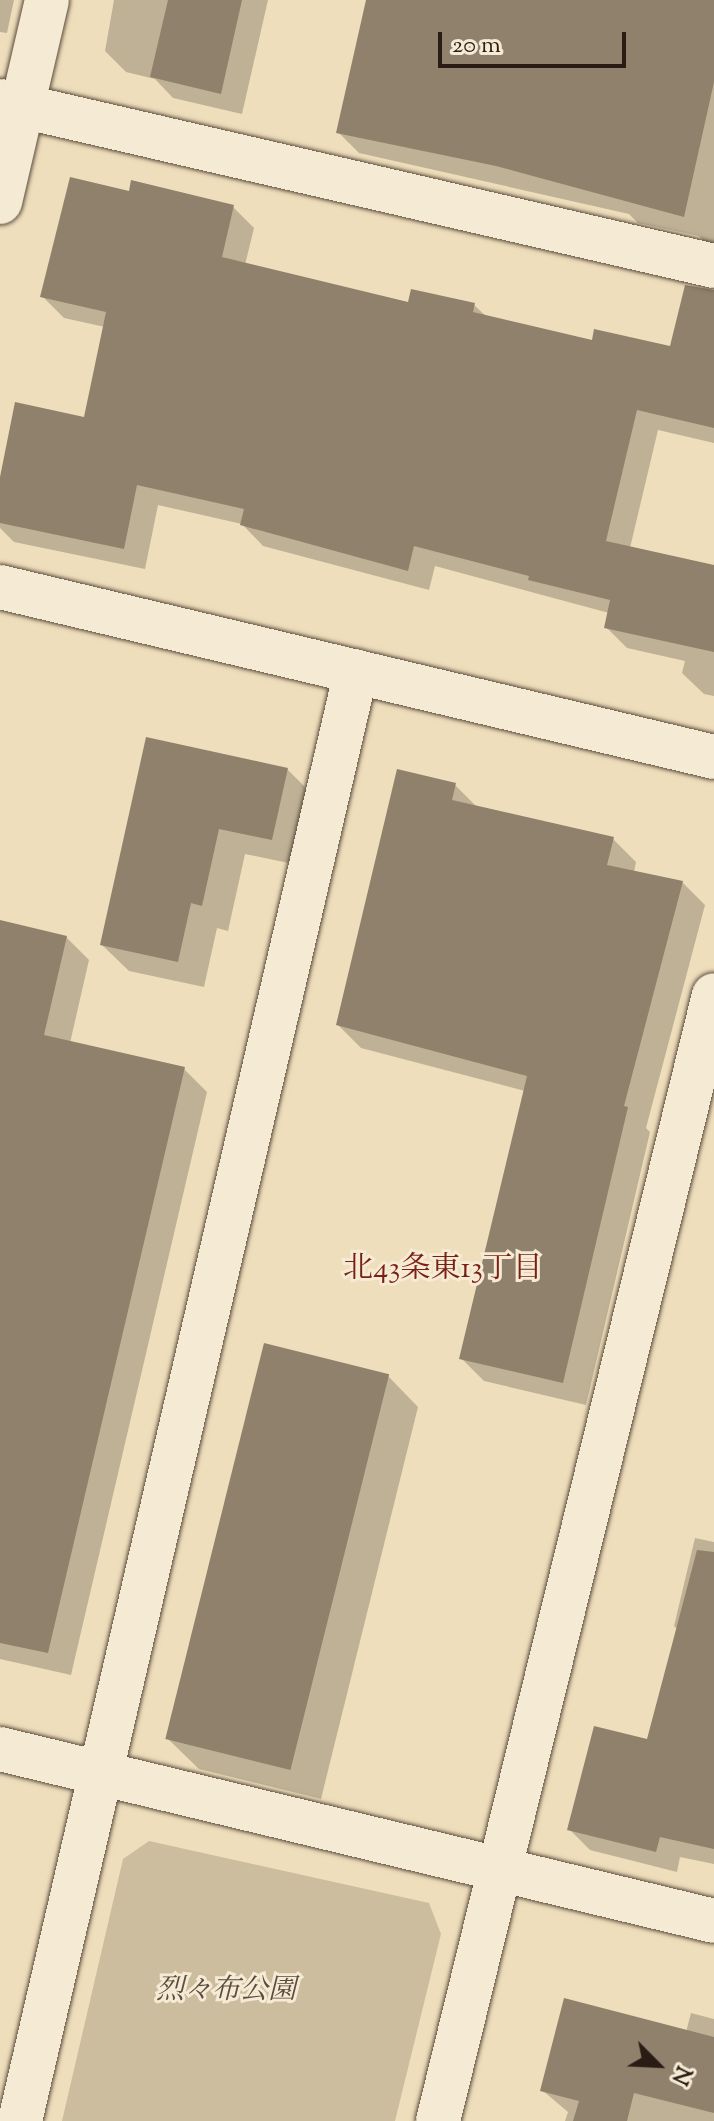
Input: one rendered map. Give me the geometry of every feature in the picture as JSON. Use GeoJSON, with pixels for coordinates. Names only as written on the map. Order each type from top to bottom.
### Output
{"type":"FeatureCollection","features":[{"type":"Feature","properties":{"kind":"street"},"geometry":{"type":"LineString","coordinates":[[0,202],[11,104],[47,0]]}},
{"type":"Feature","properties":{"kind":"street"},"geometry":{"type":"LineString","coordinates":[[11,104],[714,266]]}},
{"type":"Feature","properties":{"kind":"street"},"geometry":{"type":"LineString","coordinates":[[0,587],[714,757]]}},
{"type":"Feature","properties":{"kind":"street"},"geometry":{"type":"LineString","coordinates":[[20,2121],[356,671]]}},
{"type":"Feature","properties":{"kind":"street"},"geometry":{"type":"LineString","coordinates":[[438,2121],[714,995]]}},
{"type":"Feature","properties":{"kind":"street"},"geometry":{"type":"LineString","coordinates":[[0,1749],[714,1921]]}},
{"type":"Feature","properties":{"kind":"green space","name":"烈々布公園"},"geometry":{"type":"Polygon","coordinates":[[[149,1841],[429,1903],[441,1934],[395,2121],[62,2121],[123,1859],[149,1841]]]}},
{"type":"Feature","properties":{"kind":"building"},"geometry":{"type":"Polygon","coordinates":[[[168,0],[242,0],[221,94],[150,77],[168,0]]]}},
{"type":"Feature","properties":{"kind":"building"},"geometry":{"type":"Polygon","coordinates":[[[366,0],[714,0],[714,82],[684,217],[496,166],[336,133],[366,0]]]}},
{"type":"Feature","properties":{"kind":"building"},"geometry":{"type":"Polygon","coordinates":[[[70,177],[129,191],[131,180],[234,205],[222,257],[408,302],[411,289],[475,303],[473,312],[592,340],[594,329],[670,346],[685,285],[714,290],[714,428],[637,410],[606,541],[714,565],[714,652],[604,628],[610,600],[528,580],[529,576],[414,546],[408,571],[240,525],[244,509],[137,485],[124,549],[0,523],[0,477],[15,402],[84,417],[106,312],[40,297],[70,177]]]}},
{"type":"Feature","properties":{"kind":"building"},"geometry":{"type":"Polygon","coordinates":[[[146,737],[288,768],[272,840],[219,829],[202,906],[191,903],[178,962],[100,945],[146,737]]]}},
{"type":"Feature","properties":{"kind":"building"},"geometry":{"type":"Polygon","coordinates":[[[397,769],[456,783],[452,800],[614,837],[607,865],[683,881],[624,1106],[628,1107],[563,1383],[459,1359],[527,1076],[336,1025],[397,769]]]}},
{"type":"Feature","properties":{"kind":"building"},"geometry":{"type":"Polygon","coordinates":[[[0,920],[67,936],[44,1035],[185,1067],[48,1653],[0,1643],[0,920]]]}},
{"type":"Feature","properties":{"kind":"building"},"geometry":{"type":"Polygon","coordinates":[[[264,1343],[389,1374],[290,1770],[165,1739],[264,1343]]]}},
{"type":"Feature","properties":{"kind":"building"},"geometry":{"type":"Polygon","coordinates":[[[697,1550],[714,1552],[714,1849],[660,1837],[656,1852],[567,1830],[594,1726],[647,1739],[697,1550]]]}},
{"type":"Feature","properties":{"kind":"building"},"geometry":{"type":"Polygon","coordinates":[[[564,1998],[714,2037],[714,2113],[634,2093],[627,2121],[573,2121],[579,2101],[540,2091],[564,1998]]]}},
{"type":"Feature","properties":{"kind":"district","name":"北43条東13丁目"},"geometry":{"type":"Point","coordinates":[443,1270]}}]}
